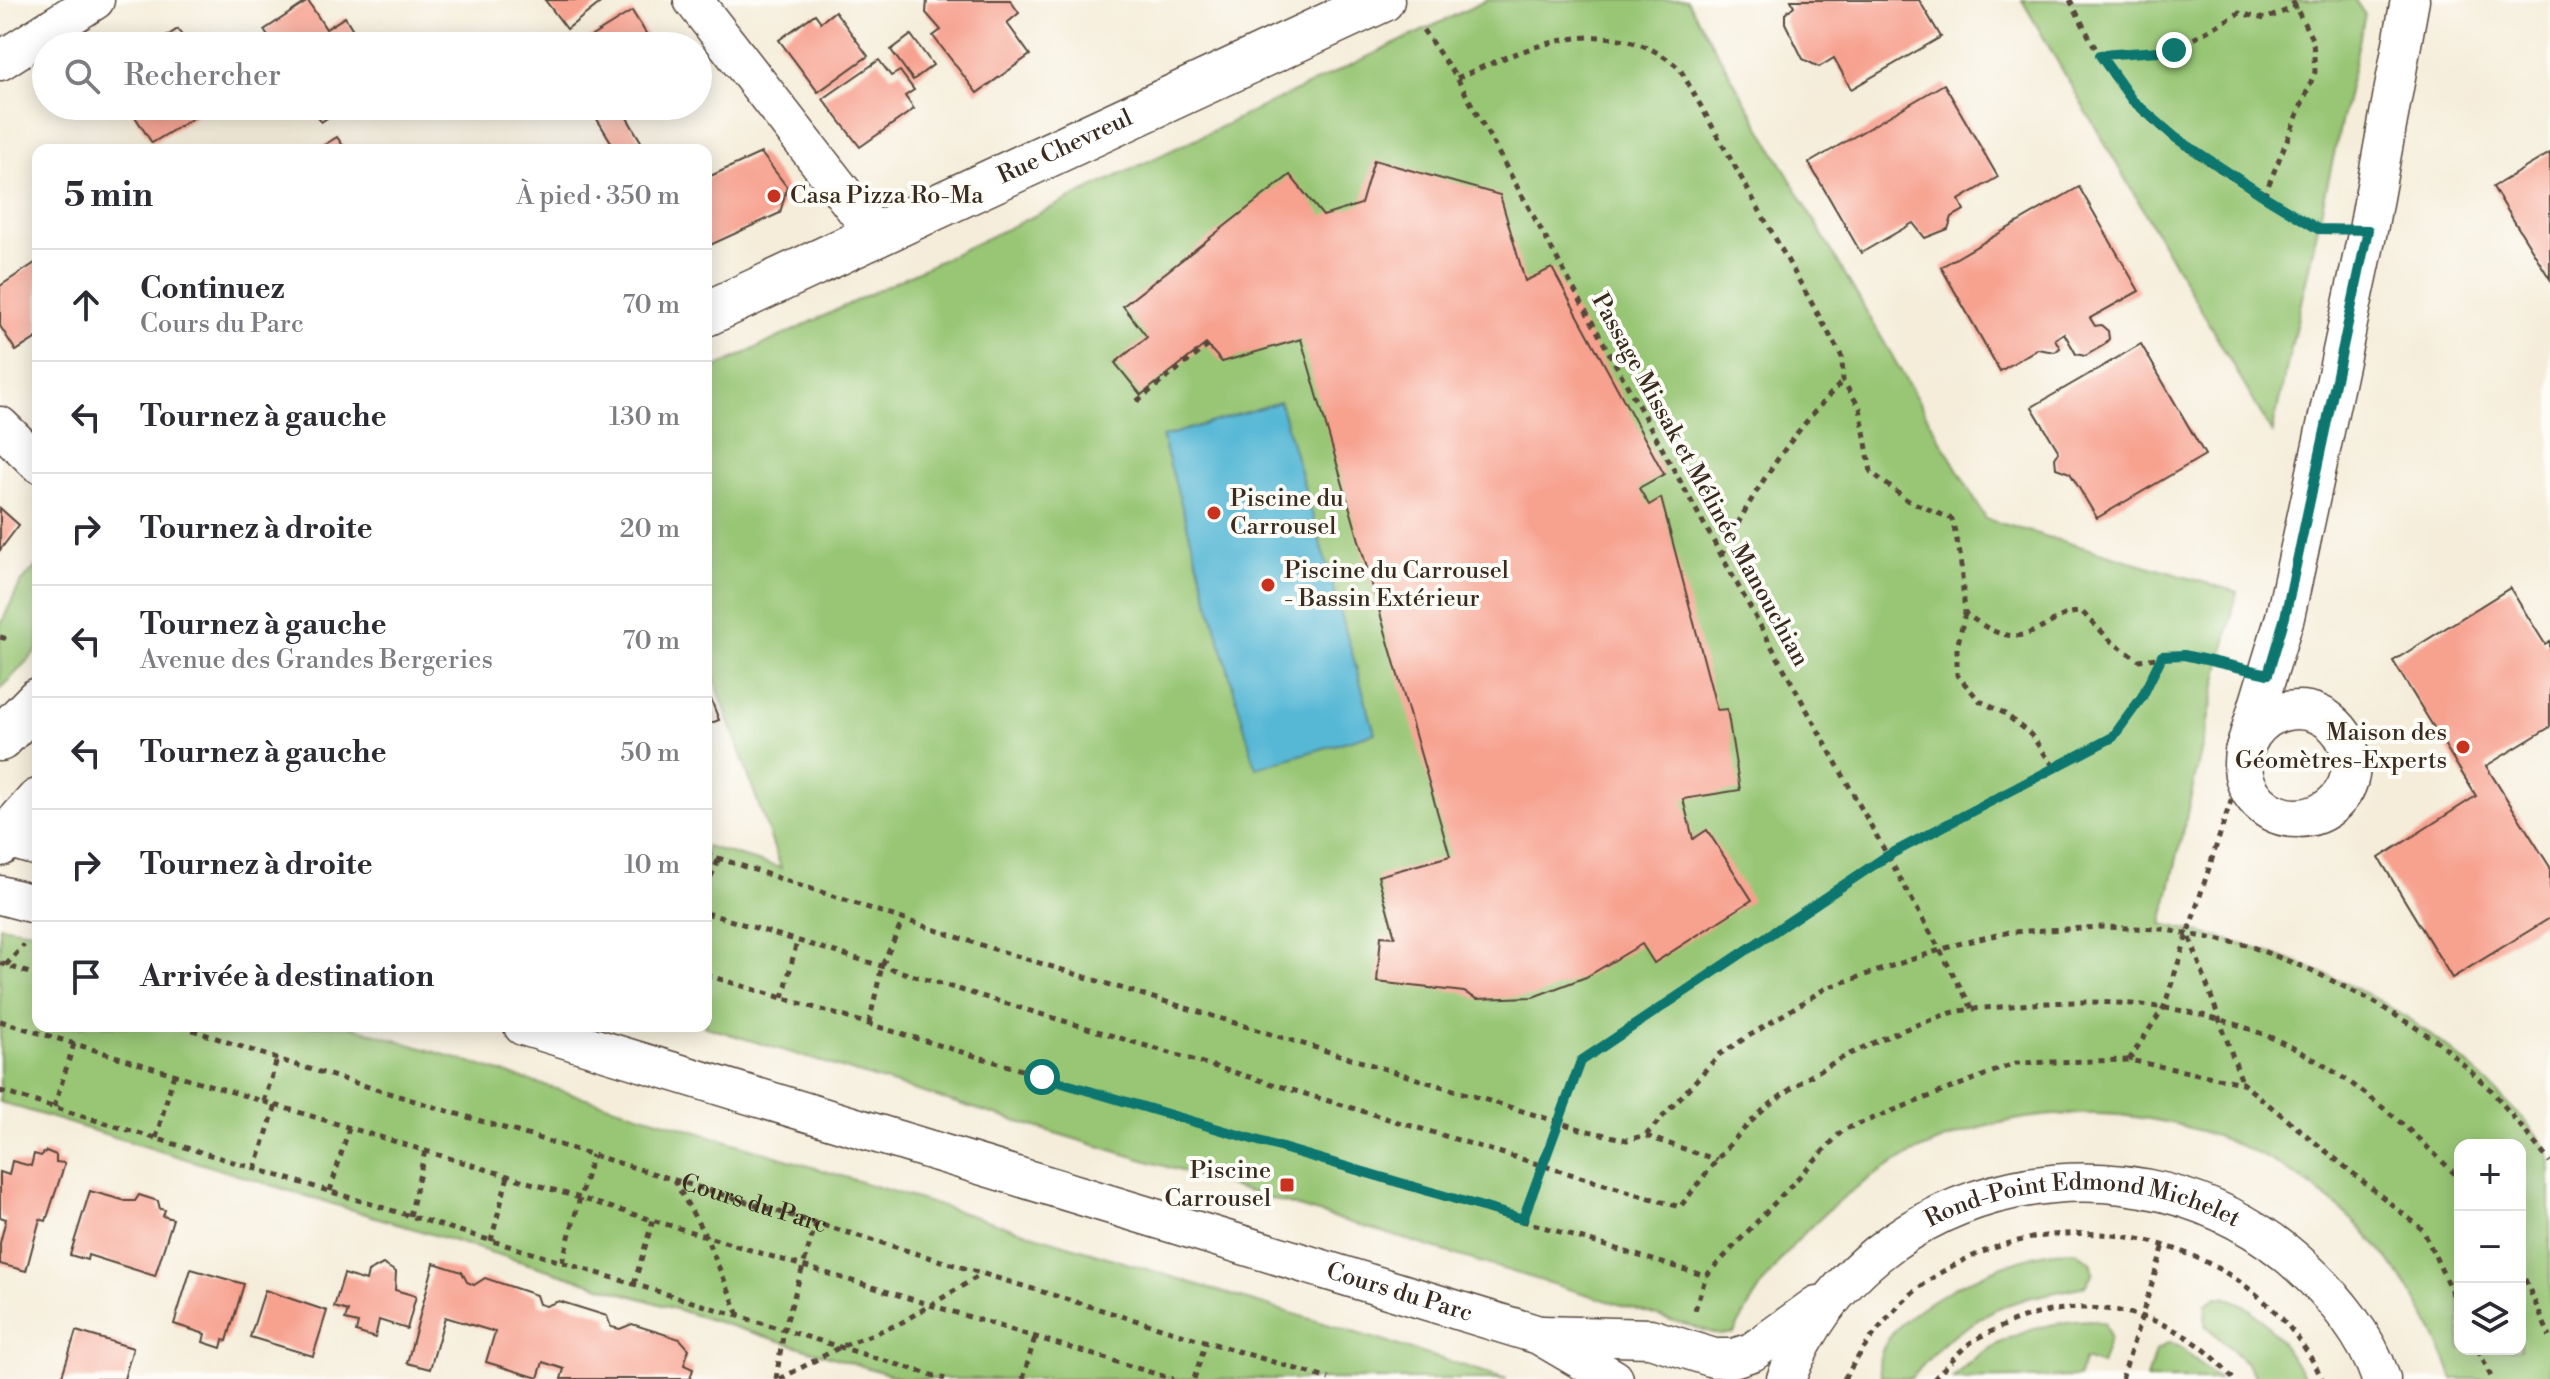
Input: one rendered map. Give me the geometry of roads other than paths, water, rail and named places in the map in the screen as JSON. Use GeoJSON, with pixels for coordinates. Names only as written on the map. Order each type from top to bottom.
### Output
{"type":"FeatureCollection","features":[{"type":"Feature","properties":{"kind":"main road","name":"Rue Chevreul"},"geometry":{"type":"LineString","coordinates":[[712,311],[1382,0]]}},
{"type":"Feature","properties":{"kind":"main road"},"geometry":{"type":"LineString","coordinates":[[0,739],[32,706]]}},
{"type":"Feature","properties":{"kind":"main road"},"geometry":{"type":"LineString","coordinates":[[11,841],[32,810]]}},
{"type":"Feature","properties":{"kind":"street"},"geometry":{"type":"LineString","coordinates":[[45,32],[95,0]]}},
{"type":"Feature","properties":{"kind":"street"},"geometry":{"type":"LineString","coordinates":[[693,0],[875,234]]}},
{"type":"Feature","properties":{"kind":"street"},"geometry":{"type":"LineString","coordinates":[[2244,752],[2285,617],[2368,230],[2410,0]]}},
{"type":"Feature","properties":{"kind":"street"},"geometry":{"type":"LineString","coordinates":[[0,61],[32,40]]}},
{"type":"Feature","properties":{"kind":"street"},"geometry":{"type":"LineString","coordinates":[[0,426],[32,457]]}},
{"type":"Feature","properties":{"kind":"street"},"geometry":{"type":"LineString","coordinates":[[0,895],[32,903]]}},
{"type":"Feature","properties":{"kind":"street","name":"Cours du Parc"},"geometry":{"type":"LineString","coordinates":[[543,1032],[1539,1335],[1614,1379]]}},
{"type":"Feature","properties":{"kind":"street","name":"Rond-Point Edmond Michelet"},"geometry":{"type":"LineString","coordinates":[[1786,1379],[1818,1319],[1852,1279],[1891,1244],[1936,1217],[1972,1201],[2035,1184],[2087,1180],[2140,1185],[2190,1198],[2238,1219],[2282,1248],[2321,1284],[2353,1325],[2381,1379]]}},
{"type":"Feature","properties":{"kind":"street","name":"Cours du Parc"},"geometry":{"type":"LineString","coordinates":[[1539,1335],[1650,1338],[1714,1358],[1733,1358],[1752,1352],[1792,1325],[1891,1244]]}},
{"type":"Feature","properties":{"kind":"water","name":"Piscine du Carrousel - Bassin Extérieur"},"geometry":{"type":"Polygon","coordinates":[[[1280,402],[1375,733],[1256,768],[1162,437],[1280,402]]]}},
{"type":"Feature","properties":{"kind":"place","name":"Casa Pizza Ro-Ma"},"geometry":{"type":"Point","coordinates":[774,196]}},
{"type":"Feature","properties":{"kind":"place","name":"Piscine du Carrousel"},"geometry":{"type":"Point","coordinates":[1214,513]}},
{"type":"Feature","properties":{"kind":"place","name":"Piscine du Carrousel - Bassin Extérieur"},"geometry":{"type":"Point","coordinates":[1268,585]}},
{"type":"Feature","properties":{"kind":"place","name":"Maison des Géomètres-Experts"},"geometry":{"type":"Point","coordinates":[2463,747]}},
{"type":"Feature","properties":{"kind":"place","name":"Piscine Carrousel"},"geometry":{"type":"Point","coordinates":[1287,1185]}}]}
